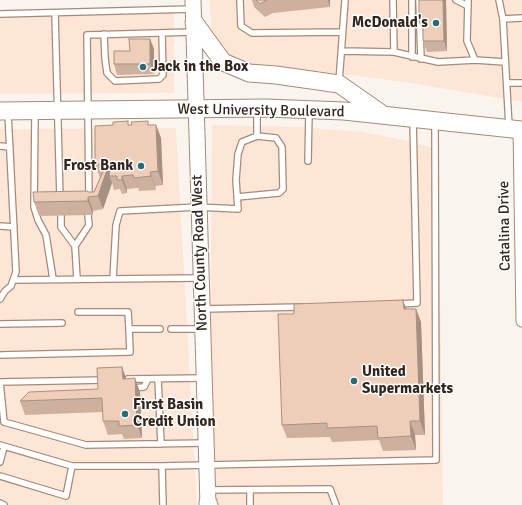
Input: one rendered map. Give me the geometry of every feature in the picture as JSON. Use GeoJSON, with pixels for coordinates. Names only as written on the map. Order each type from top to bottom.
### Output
{"type":"FeatureCollection","features":[{"type":"Feature","properties":{"kind":"main road"},"geometry":{"type":"LineString","coordinates":[[193,16],[223,62],[249,73],[276,75],[339,84],[384,116]]}},
{"type":"Feature","properties":{"kind":"main road","name":"North County Road West"},"geometry":{"type":"LineString","coordinates":[[193,16],[208,501]]}},
{"type":"Feature","properties":{"kind":"main road","name":"West University Boulevard"},"geometry":{"type":"LineString","coordinates":[[4,111],[257,108],[344,111],[517,130]]}},
{"type":"Feature","properties":{"kind":"street","name":"Catalina Drive"},"geometry":{"type":"LineString","coordinates":[[517,130],[522,321]]}},
{"type":"Feature","properties":{"kind":"lane"},"geometry":{"type":"LineString","coordinates":[[240,0],[241,26],[252,33],[342,32]]}},
{"type":"Feature","properties":{"kind":"lane"},"geometry":{"type":"LineString","coordinates":[[339,84],[345,0]]}},
{"type":"Feature","properties":{"kind":"lane"},"geometry":{"type":"LineString","coordinates":[[393,0],[394,52]]}},
{"type":"Feature","properties":{"kind":"lane"},"geometry":{"type":"LineString","coordinates":[[412,0],[412,57]]}},
{"type":"Feature","properties":{"kind":"lane"},"geometry":{"type":"LineString","coordinates":[[419,0],[421,59]]}},
{"type":"Feature","properties":{"kind":"lane"},"geometry":{"type":"LineString","coordinates":[[456,0],[468,3],[468,41],[475,60]]}},
{"type":"Feature","properties":{"kind":"lane"},"geometry":{"type":"LineString","coordinates":[[499,0],[503,18],[507,83],[517,130]]}},
{"type":"Feature","properties":{"kind":"lane"},"geometry":{"type":"LineString","coordinates":[[55,13],[60,205]]}},
{"type":"Feature","properties":{"kind":"lane"},"geometry":{"type":"LineString","coordinates":[[0,14],[55,13],[193,16]]}},
{"type":"Feature","properties":{"kind":"lane"},"geometry":{"type":"LineString","coordinates":[[89,205],[87,34],[162,33],[193,16]]}},
{"type":"Feature","properties":{"kind":"lane"},"geometry":{"type":"LineString","coordinates":[[503,18],[522,18]]}},
{"type":"Feature","properties":{"kind":"lane"},"geometry":{"type":"LineString","coordinates":[[104,34],[107,73],[115,81],[159,79],[163,75],[162,33]]}},
{"type":"Feature","properties":{"kind":"lane"},"geometry":{"type":"LineString","coordinates":[[342,51],[394,52],[438,62],[475,60],[505,62]]}},
{"type":"Feature","properties":{"kind":"lane"},"geometry":{"type":"LineString","coordinates":[[507,83],[522,83]]}},
{"type":"Feature","properties":{"kind":"lane"},"geometry":{"type":"LineString","coordinates":[[257,108],[257,136]]}},
{"type":"Feature","properties":{"kind":"lane"},"geometry":{"type":"LineString","coordinates":[[308,161],[309,110]]}},
{"type":"Feature","properties":{"kind":"lane"},"geometry":{"type":"LineString","coordinates":[[0,299],[5,291],[11,286],[16,272],[10,147],[4,111]]}},
{"type":"Feature","properties":{"kind":"lane"},"geometry":{"type":"LineString","coordinates":[[36,111],[34,206],[38,220],[46,235],[53,279]]}},
{"type":"Feature","properties":{"kind":"lane"},"geometry":{"type":"LineString","coordinates":[[390,304],[417,303],[413,119]]}},
{"type":"Feature","properties":{"kind":"lane"},"geometry":{"type":"LineString","coordinates":[[0,462],[2,446],[72,466],[162,466],[436,460],[435,121]]}},
{"type":"Feature","properties":{"kind":"lane"},"geometry":{"type":"LineString","coordinates":[[113,279],[116,225],[120,211],[198,207],[238,209],[237,197],[236,180],[238,154],[242,142],[257,136],[276,138],[282,147],[283,189],[279,193],[237,197]]}},
{"type":"Feature","properties":{"kind":"lane"},"geometry":{"type":"LineString","coordinates":[[0,146],[10,147]]}},
{"type":"Feature","properties":{"kind":"lane"},"geometry":{"type":"LineString","coordinates":[[61,215],[61,226],[75,246],[77,279]]}},
{"type":"Feature","properties":{"kind":"lane"},"geometry":{"type":"LineString","coordinates":[[75,246],[88,225],[88,215]]}},
{"type":"Feature","properties":{"kind":"lane"},"geometry":{"type":"LineString","coordinates":[[0,226],[14,227]]}},
{"type":"Feature","properties":{"kind":"lane"},"geometry":{"type":"LineString","coordinates":[[14,280],[201,278]]}},
{"type":"Feature","properties":{"kind":"lane"},"geometry":{"type":"LineString","coordinates":[[202,309],[310,306]]}},
{"type":"Feature","properties":{"kind":"lane"},"geometry":{"type":"LineString","coordinates":[[0,355],[130,352],[128,312],[78,312]]}},
{"type":"Feature","properties":{"kind":"lane"},"geometry":{"type":"LineString","coordinates":[[0,324],[62,323]]}},
{"type":"Feature","properties":{"kind":"lane"},"geometry":{"type":"LineString","coordinates":[[129,329],[160,329]]}},
{"type":"Feature","properties":{"kind":"lane"},"geometry":{"type":"LineString","coordinates":[[171,329],[202,329]]}},
{"type":"Feature","properties":{"kind":"lane"},"geometry":{"type":"LineString","coordinates":[[124,379],[204,378]]}},
{"type":"Feature","properties":{"kind":"lane"},"geometry":{"type":"LineString","coordinates":[[127,388],[144,387],[148,379]]}},
{"type":"Feature","properties":{"kind":"lane"},"geometry":{"type":"LineString","coordinates":[[158,379],[161,444]]}},
{"type":"Feature","properties":{"kind":"lane"},"geometry":{"type":"LineString","coordinates":[[93,380],[100,388]]}},
{"type":"Feature","properties":{"kind":"lane"},"geometry":{"type":"LineString","coordinates":[[109,380],[0,382],[4,422],[86,445],[206,442]]}},
{"type":"Feature","properties":{"kind":"lane"},"geometry":{"type":"LineString","coordinates":[[0,476],[66,496],[72,466]]}},
{"type":"Feature","properties":{"kind":"lane"},"geometry":{"type":"LineString","coordinates":[[162,466],[163,505]]}},
{"type":"Feature","properties":{"kind":"lane"},"geometry":{"type":"LineString","coordinates":[[208,501],[250,490],[330,489],[336,505]]}},
{"type":"Feature","properties":{"kind":"lane"},"geometry":{"type":"LineString","coordinates":[[250,490],[250,505]]}},
{"type":"Feature","properties":{"kind":"lane"},"geometry":{"type":"LineString","coordinates":[[0,503],[4,505]]}},
{"type":"Feature","properties":{"kind":"shaded area"},"geometry":{"type":"Polygon","coordinates":[[[209,0],[522,0],[522,102],[411,83],[357,76],[309,70],[253,68],[227,58],[212,33],[209,0]]]}},
{"type":"Feature","properties":{"kind":"shaded area"},"geometry":{"type":"Polygon","coordinates":[[[174,12],[174,93],[0,94],[0,16],[174,12]]]}},
{"type":"Feature","properties":{"kind":"shaded area"},"geometry":{"type":"Polygon","coordinates":[[[212,125],[300,127],[363,132],[404,140],[438,149],[443,505],[209,505],[212,125]]]}},
{"type":"Feature","properties":{"kind":"shaded area"},"geometry":{"type":"Polygon","coordinates":[[[176,128],[197,505],[0,505],[0,129],[176,128]]]}},
{"type":"Feature","properties":{"kind":"building"},"geometry":{"type":"Polygon","coordinates":[[[256,0],[267,0],[260,4],[256,0]]]}},
{"type":"Feature","properties":{"kind":"building"},"geometry":{"type":"Polygon","coordinates":[[[419,0],[443,0],[444,41],[423,41],[423,22],[419,22],[419,0]]]}},
{"type":"Feature","properties":{"kind":"building"},"geometry":{"type":"Polygon","coordinates":[[[129,39],[150,39],[150,64],[114,64],[114,51],[130,51],[129,39]]]}},
{"type":"Feature","properties":{"kind":"building"},"geometry":{"type":"Polygon","coordinates":[[[128,121],[128,125],[132,125],[131,122],[148,121],[148,125],[156,125],[158,171],[150,172],[151,176],[134,178],[133,175],[122,176],[122,180],[117,180],[117,176],[109,176],[110,168],[108,167],[98,196],[88,197],[88,201],[34,202],[33,192],[94,192],[106,165],[95,164],[95,126],[113,125],[113,122],[128,121]]]}},
{"type":"Feature","properties":{"kind":"building","name":"United Supermarkets"},"geometry":{"type":"Polygon","coordinates":[[[403,300],[404,309],[416,309],[420,421],[410,421],[411,436],[378,438],[377,426],[327,428],[327,423],[282,425],[278,314],[294,314],[294,304],[403,300]]]}},
{"type":"Feature","properties":{"kind":"building"},"geometry":{"type":"Polygon","coordinates":[[[122,367],[123,379],[135,378],[137,425],[119,426],[119,421],[103,421],[102,398],[20,401],[29,392],[98,389],[97,368],[122,367]]]}},
{"type":"Feature","properties":{"kind":"place","name":"McDonald's"},"geometry":{"type":"Point","coordinates":[436,23]}},
{"type":"Feature","properties":{"kind":"place","name":"Jack in the Box"},"geometry":{"type":"Point","coordinates":[143,67]}},
{"type":"Feature","properties":{"kind":"place","name":"Frost Bank"},"geometry":{"type":"Point","coordinates":[141,166]}},
{"type":"Feature","properties":{"kind":"place","name":"United Supermarkets"},"geometry":{"type":"Point","coordinates":[354,381]}},
{"type":"Feature","properties":{"kind":"place","name":"First Basin Credit Union"},"geometry":{"type":"Point","coordinates":[125,414]}}]}
